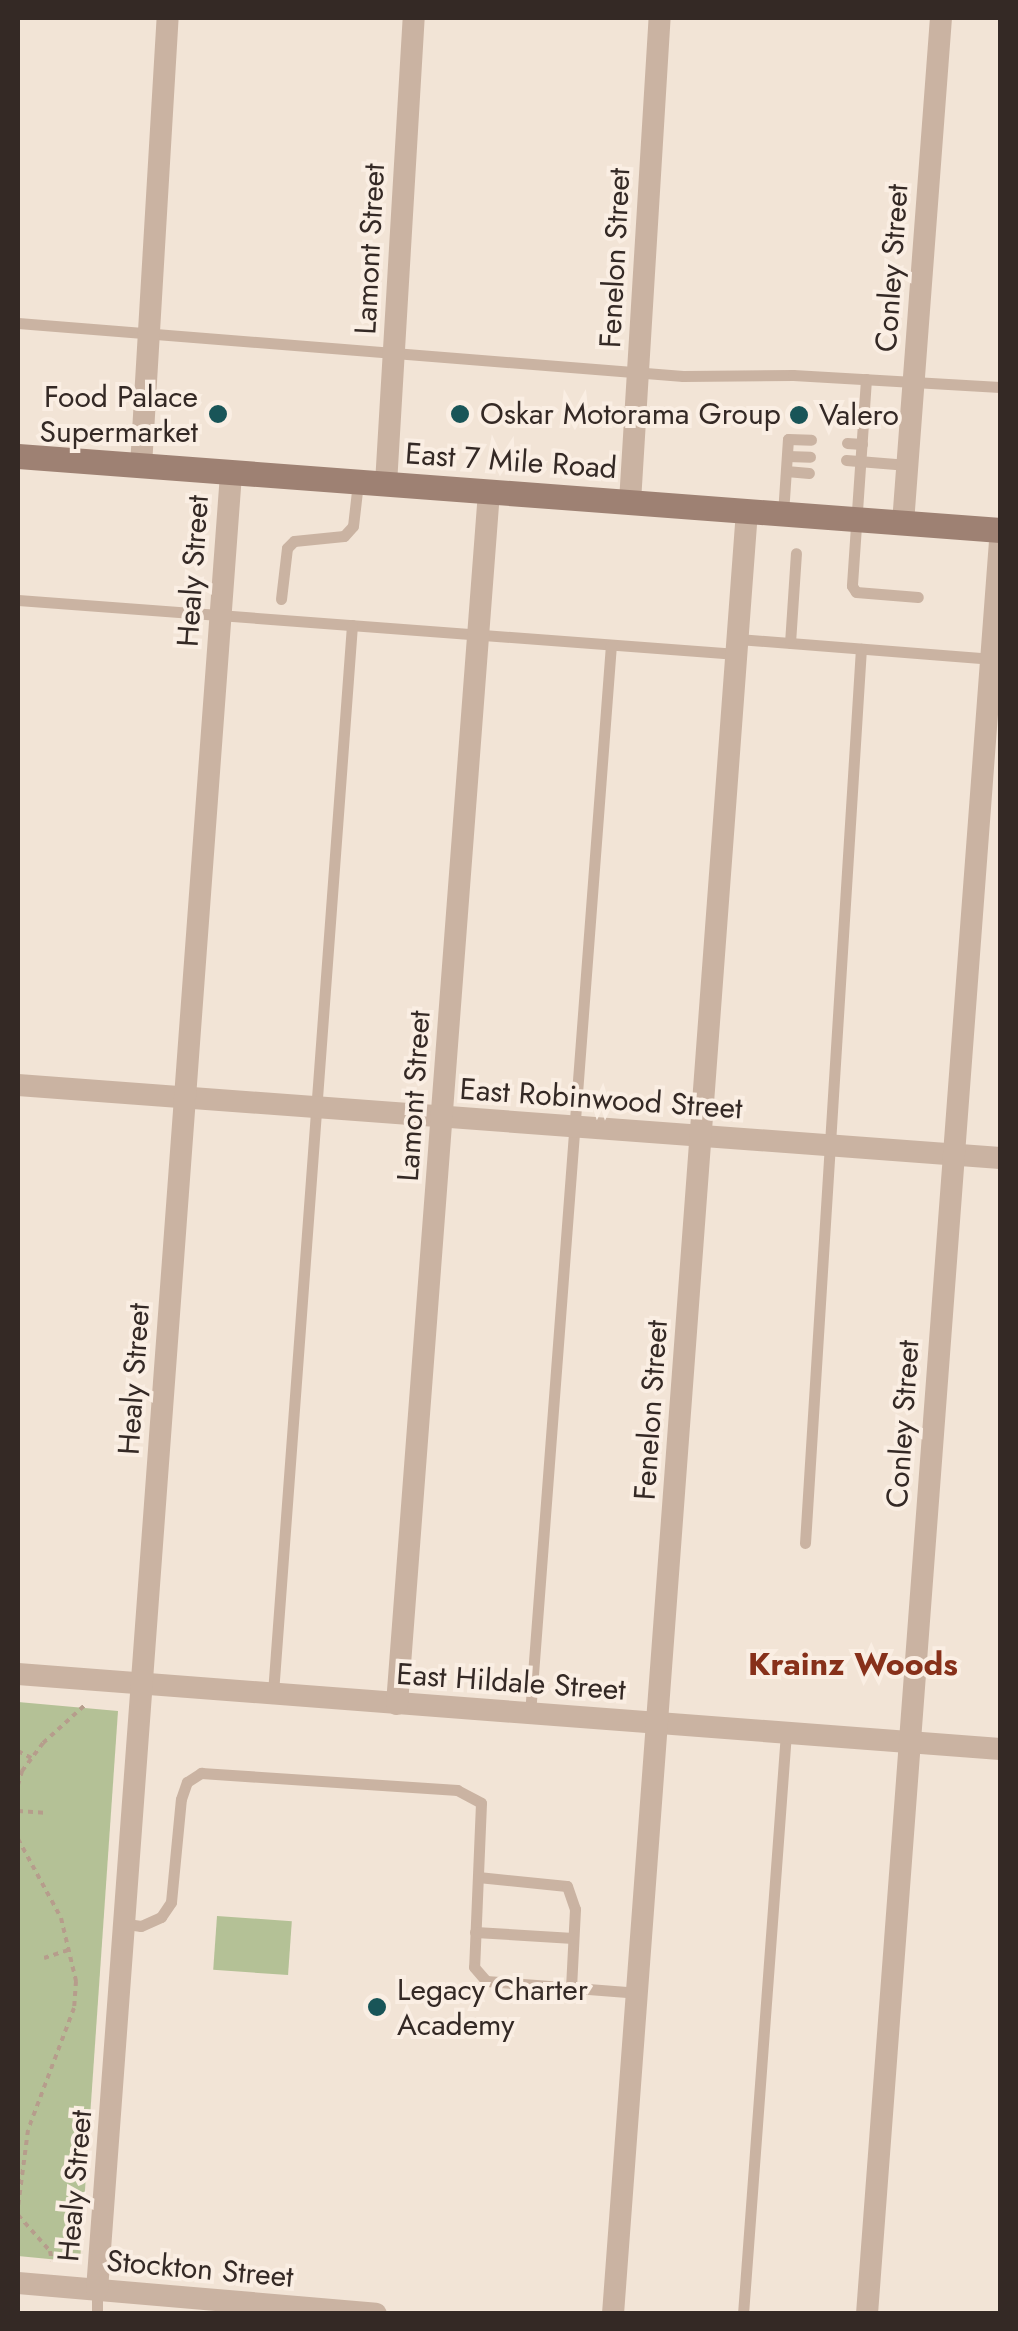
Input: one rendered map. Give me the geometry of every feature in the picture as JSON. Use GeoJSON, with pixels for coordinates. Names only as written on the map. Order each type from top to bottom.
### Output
{"type":"FeatureCollection","features":[{"type":"Feature","properties":{"kind":"street"},"geometry":{"type":"LineString","coordinates":[[141,466],[168,18]]}},
{"type":"Feature","properties":{"kind":"street","name":"Lamont Street"},"geometry":{"type":"LineString","coordinates":[[386,484],[414,18]]}},
{"type":"Feature","properties":{"kind":"street","name":"Fenelon Street"},"geometry":{"type":"LineString","coordinates":[[630,502],[660,18]]}},
{"type":"Feature","properties":{"kind":"street","name":"Conley Street"},"geometry":{"type":"LineString","coordinates":[[903,522],[941,18]]}},
{"type":"Feature","properties":{"kind":"street","name":"East 7 Mile Road"},"geometry":{"type":"LineString","coordinates":[[18,456],[1000,530]]}},
{"type":"Feature","properties":{"kind":"street","name":"Healy Street"},"geometry":{"type":"LineString","coordinates":[[97,2302],[231,472]]}},
{"type":"Feature","properties":{"kind":"street","name":"Lamont Street"},"geometry":{"type":"LineString","coordinates":[[397,1704],[490,492]]}},
{"type":"Feature","properties":{"kind":"street","name":"Fenelon Street"},"geometry":{"type":"LineString","coordinates":[[613,2314],[748,511]]}},
{"type":"Feature","properties":{"kind":"street","name":"Conley Street"},"geometry":{"type":"LineString","coordinates":[[867,2314],[954,1154],[996,659],[1000,539]]}},
{"type":"Feature","properties":{"kind":"street","name":"East Robinwood Street"},"geometry":{"type":"LineString","coordinates":[[18,1085],[1000,1158]]}},
{"type":"Feature","properties":{"kind":"street","name":"East Hildale Street"},"geometry":{"type":"LineString","coordinates":[[18,1674],[1000,1749]]}},
{"type":"Feature","properties":{"kind":"street","name":"Stockton Street"},"geometry":{"type":"LineString","coordinates":[[18,2284],[97,2302],[376,2314]]}},
{"type":"Feature","properties":{"kind":"lane"},"geometry":{"type":"LineString","coordinates":[[18,324],[722,378],[866,379],[1000,388]]}},
{"type":"Feature","properties":{"kind":"lane"},"geometry":{"type":"LineString","coordinates":[[866,379],[853,590],[918,596]]}},
{"type":"Feature","properties":{"kind":"lane"},"geometry":{"type":"LineString","coordinates":[[782,514],[788,438],[811,440]]}},
{"type":"Feature","properties":{"kind":"lane"},"geometry":{"type":"LineString","coordinates":[[846,443],[862,444]]}},
{"type":"Feature","properties":{"kind":"lane"},"geometry":{"type":"LineString","coordinates":[[787,456],[810,458]]}},
{"type":"Feature","properties":{"kind":"lane"},"geometry":{"type":"LineString","coordinates":[[846,460],[908,465]]}},
{"type":"Feature","properties":{"kind":"lane"},"geometry":{"type":"LineString","coordinates":[[786,472],[810,473]]}},
{"type":"Feature","properties":{"kind":"lane"},"geometry":{"type":"LineString","coordinates":[[845,475],[860,476]]}},
{"type":"Feature","properties":{"kind":"lane"},"geometry":{"type":"LineString","coordinates":[[281,599],[287,548],[294,542],[344,536],[353,526],[358,482]]}},
{"type":"Feature","properties":{"kind":"lane"},"geometry":{"type":"LineString","coordinates":[[790,644],[796,553]]}},
{"type":"Feature","properties":{"kind":"lane"},"geometry":{"type":"LineString","coordinates":[[18,600],[611,644],[790,644],[996,659]]}},
{"type":"Feature","properties":{"kind":"lane"},"geometry":{"type":"LineString","coordinates":[[273,1693],[352,625]]}},
{"type":"Feature","properties":{"kind":"lane"},"geometry":{"type":"LineString","coordinates":[[530,1714],[611,644]]}},
{"type":"Feature","properties":{"kind":"lane"},"geometry":{"type":"LineString","coordinates":[[804,1543],[861,649]]}},
{"type":"Feature","properties":{"kind":"lane"},"geometry":{"type":"LineString","coordinates":[[742,2314],[786,1733]]}},
{"type":"Feature","properties":{"kind":"lane"},"geometry":{"type":"LineString","coordinates":[[126,1924],[141,1926],[161,1917],[172,1902],[181,1799],[187,1782],[201,1773],[457,1790],[481,1803],[474,1967],[486,1981],[637,1993]]}},
{"type":"Feature","properties":{"kind":"lane"},"geometry":{"type":"LineString","coordinates":[[478,1876],[567,1886],[574,1896],[571,1988]]}},
{"type":"Feature","properties":{"kind":"lane"},"geometry":{"type":"LineString","coordinates":[[475,1932],[573,1938]]}},
{"type":"Feature","properties":{"kind":"path"},"geometry":{"type":"LineString","coordinates":[[18,1785],[31,1758],[86,1704]]}},
{"type":"Feature","properties":{"kind":"path"},"geometry":{"type":"LineString","coordinates":[[18,1751],[31,1758]]}},
{"type":"Feature","properties":{"kind":"path"},"geometry":{"type":"LineString","coordinates":[[18,1811],[44,1814]]}},
{"type":"Feature","properties":{"kind":"path"},"geometry":{"type":"LineString","coordinates":[[18,1839],[61,1918],[76,1982],[74,2008],[28,2130],[18,2207]]}},
{"type":"Feature","properties":{"kind":"path"},"geometry":{"type":"LineString","coordinates":[[18,1856],[29,1861]]}},
{"type":"Feature","properties":{"kind":"path"},"geometry":{"type":"LineString","coordinates":[[44,1958],[69,1950]]}},
{"type":"Feature","properties":{"kind":"path"},"geometry":{"type":"LineString","coordinates":[[18,2215],[50,2251],[52,2262]]}},
{"type":"Feature","properties":{"kind":"green space"},"geometry":{"type":"Polygon","coordinates":[[[18,1702],[118,1711],[80,2262],[18,2256],[18,1702]]]}},
{"type":"Feature","properties":{"kind":"green space"},"geometry":{"type":"Polygon","coordinates":[[[217,1916],[292,1921],[288,1975],[213,1970],[217,1916]]]}},
{"type":"Feature","properties":{"kind":"place","name":"Food Palace Supermarket"},"geometry":{"type":"Point","coordinates":[218,414]}},
{"type":"Feature","properties":{"kind":"place","name":"Oskar Motorama Group"},"geometry":{"type":"Point","coordinates":[460,414]}},
{"type":"Feature","properties":{"kind":"place","name":"Valero"},"geometry":{"type":"Point","coordinates":[799,415]}},
{"type":"Feature","properties":{"kind":"place","name":"Legacy Charter Academy"},"geometry":{"type":"Point","coordinates":[377,2007]}},
{"type":"Feature","properties":{"kind":"district","name":"Krainz Woods"},"geometry":{"type":"Point","coordinates":[853,1664]}}]}
